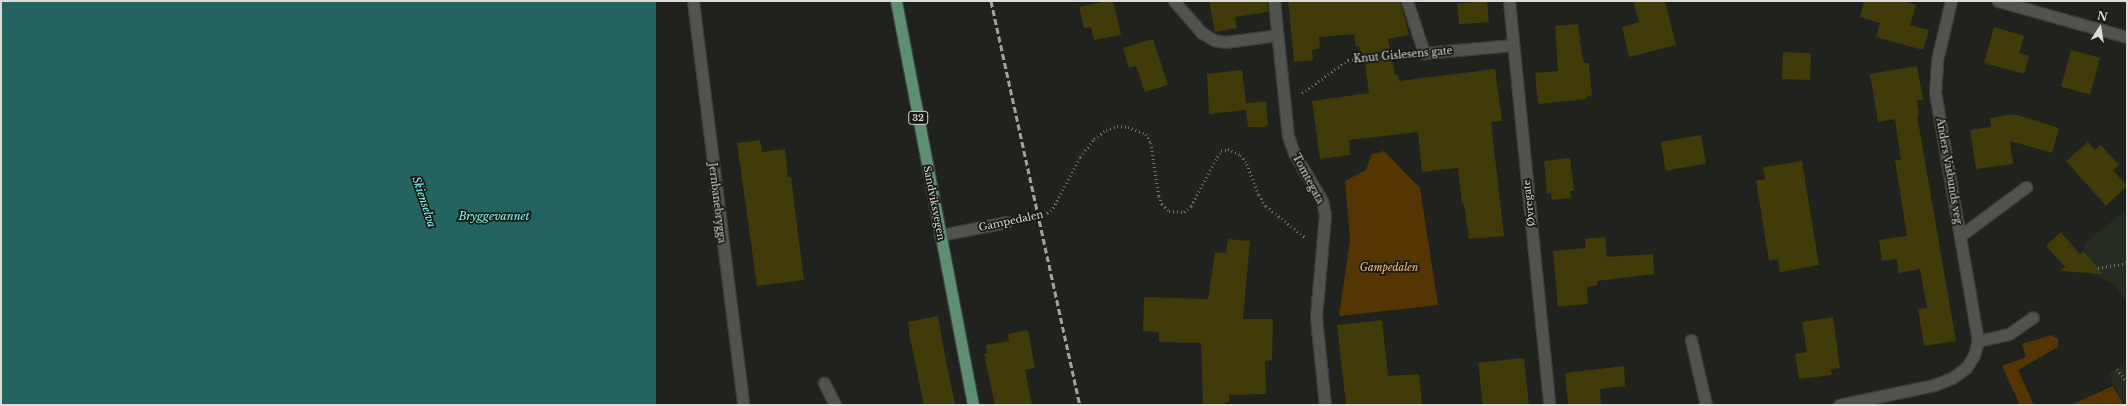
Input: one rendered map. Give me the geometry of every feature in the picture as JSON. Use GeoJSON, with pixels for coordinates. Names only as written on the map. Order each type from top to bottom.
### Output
{"type":"FeatureCollection","features":[{"type":"Feature","properties":{"kind":"main road","name":"Sandviksvegen"},"geometry":{"type":"LineString","coordinates":[[896,1],[973,405]]}},
{"type":"Feature","properties":{"kind":"street","name":"Jernbanebrygga"},"geometry":{"type":"LineString","coordinates":[[693,1],[743,405]]}},
{"type":"Feature","properties":{"kind":"street"},"geometry":{"type":"LineString","coordinates":[[1174,1],[1202,33],[1214,40],[1225,42],[1278,35]]}},
{"type":"Feature","properties":{"kind":"street","name":"Tomtegata"},"geometry":{"type":"LineString","coordinates":[[1274,1],[1283,106],[1288,136],[1294,153],[1317,191],[1325,214],[1316,317],[1325,405]]}},
{"type":"Feature","properties":{"kind":"street"},"geometry":{"type":"LineString","coordinates":[[1407,1],[1424,53]]}},
{"type":"Feature","properties":{"kind":"street","name":"Øvregate"},"geometry":{"type":"LineString","coordinates":[[1509,1],[1549,405]]}},
{"type":"Feature","properties":{"kind":"street","name":"Anders Vasbunds veg"},"geometry":{"type":"LineString","coordinates":[[1951,1],[1937,60],[1935,92],[1961,235],[1978,341]]}},
{"type":"Feature","properties":{"kind":"street"},"geometry":{"type":"LineString","coordinates":[[1998,1],[2127,37]]}},
{"type":"Feature","properties":{"kind":"street","name":"Knut Gislesens gate"},"geometry":{"type":"LineString","coordinates":[[1424,53],[1513,45]]}},
{"type":"Feature","properties":{"kind":"street"},"geometry":{"type":"LineString","coordinates":[[1961,235],[2026,187]]}},
{"type":"Feature","properties":{"kind":"street","name":"Gampedalen"},"geometry":{"type":"LineString","coordinates":[[940,235],[1006,222]]}},
{"type":"Feature","properties":{"kind":"street"},"geometry":{"type":"LineString","coordinates":[[1839,405],[1906,392],[1952,378],[1966,368],[1974,355],[1978,341],[2009,334],[2033,317]]}},
{"type":"Feature","properties":{"kind":"street"},"geometry":{"type":"LineString","coordinates":[[1691,340],[1706,405]]}},
{"type":"Feature","properties":{"kind":"street"},"geometry":{"type":"LineString","coordinates":[[824,383],[835,405]]}},
{"type":"Feature","properties":{"kind":"path","name":"Knut Gislesens gate"},"geometry":{"type":"LineString","coordinates":[[1283,106],[1348,60],[1424,53]]}},
{"type":"Feature","properties":{"kind":"path","name":"Gampedalen"},"geometry":{"type":"LineString","coordinates":[[1006,222],[1047,213],[1053,208],[1080,157],[1094,139],[1106,130],[1117,126],[1128,127],[1146,134],[1151,143],[1159,196],[1169,211],[1184,212],[1191,206],[1222,151],[1234,150],[1247,164],[1259,195],[1266,206],[1323,249]]}},
{"type":"Feature","properties":{"kind":"path"},"geometry":{"type":"LineString","coordinates":[[2098,268],[2127,263]]}},
{"type":"Feature","properties":{"kind":"path"},"geometry":{"type":"LineString","coordinates":[[2117,369],[2127,382]]}},
{"type":"Feature","properties":{"kind":"shaded area"},"geometry":{"type":"Polygon","coordinates":[[[2127,209],[2127,302],[2115,286],[2092,273],[2070,272],[2065,267],[2083,251],[2085,243],[2127,209]]]}},
{"type":"Feature","properties":{"kind":"shaded area"},"geometry":{"type":"Polygon","coordinates":[[[2127,355],[2127,405],[2124,405],[2109,374],[2124,363],[2127,355]]]}},
{"type":"Feature","properties":{"kind":"green space","name":"Gampedalen"},"geometry":{"type":"Polygon","coordinates":[[[1384,151],[1420,188],[1438,305],[1339,316],[1350,240],[1345,181],[1366,170],[1372,154],[1384,151]]]}},
{"type":"Feature","properties":{"kind":"green space"},"geometry":{"type":"Polygon","coordinates":[[[2051,335],[2058,339],[2058,347],[2018,370],[2034,405],[2020,405],[2002,366],[2026,357],[2022,344],[2051,335]]]}},
{"type":"Feature","properties":{"kind":"green space"},"geometry":{"type":"Polygon","coordinates":[[[2113,386],[2124,405],[2071,405],[2113,386]]]}},
{"type":"Feature","properties":{"kind":"water","name":"Bryggevannet"},"geometry":{"type":"Polygon","coordinates":[[[1,1],[656,1],[656,405],[1,405],[1,1]]]}},
{"type":"Feature","properties":{"kind":"building"},"geometry":{"type":"Polygon","coordinates":[[[1113,1],[1121,35],[1094,40],[1091,27],[1084,28],[1079,7],[1113,1]]]}},
{"type":"Feature","properties":{"kind":"building"},"geometry":{"type":"Polygon","coordinates":[[[1209,1],[1267,1],[1268,12],[1235,17],[1237,28],[1215,32],[1209,1]]]}},
{"type":"Feature","properties":{"kind":"building"},"geometry":{"type":"Polygon","coordinates":[[[1288,1],[1400,1],[1409,35],[1388,39],[1395,75],[1398,75],[1399,81],[1495,69],[1502,121],[1491,122],[1504,236],[1469,239],[1464,204],[1462,204],[1458,168],[1422,172],[1418,132],[1349,140],[1350,155],[1320,159],[1312,101],[1369,93],[1364,55],[1361,56],[1359,46],[1356,47],[1354,34],[1319,37],[1320,48],[1312,50],[1313,60],[1294,62],[1288,1]]]}},
{"type":"Feature","properties":{"kind":"building"},"geometry":{"type":"Polygon","coordinates":[[[1487,1],[1489,22],[1459,25],[1457,4],[1487,1]]]}},
{"type":"Feature","properties":{"kind":"building"},"geometry":{"type":"Polygon","coordinates":[[[1633,1],[1665,1],[1676,45],[1629,57],[1622,27],[1639,22],[1633,1]]]}},
{"type":"Feature","properties":{"kind":"building"},"geometry":{"type":"Polygon","coordinates":[[[1864,1],[1904,1],[1916,5],[1910,25],[1929,30],[1923,50],[1876,37],[1880,23],[1860,17],[1864,1]]]}},
{"type":"Feature","properties":{"kind":"building"},"geometry":{"type":"Polygon","coordinates":[[[1578,24],[1584,63],[1589,63],[1592,96],[1587,96],[1587,99],[1538,104],[1535,73],[1558,71],[1555,26],[1578,24]]]}},
{"type":"Feature","properties":{"kind":"building"},"geometry":{"type":"Polygon","coordinates":[[[1994,27],[2024,36],[2019,53],[2029,56],[2024,74],[1984,63],[1994,27]]]}},
{"type":"Feature","properties":{"kind":"building"},"geometry":{"type":"Polygon","coordinates":[[[1153,39],[1168,85],[1145,92],[1136,66],[1129,68],[1123,48],[1153,39]]]}},
{"type":"Feature","properties":{"kind":"building"},"geometry":{"type":"Polygon","coordinates":[[[2071,50],[2100,58],[2090,94],[2061,87],[2071,50]]]}},
{"type":"Feature","properties":{"kind":"building"},"geometry":{"type":"Polygon","coordinates":[[[1783,52],[1811,53],[1810,80],[1782,79],[1783,52]]]}},
{"type":"Feature","properties":{"kind":"building"},"geometry":{"type":"Polygon","coordinates":[[[1917,66],[1923,99],[1917,101],[1919,115],[1917,115],[1956,341],[1924,346],[1918,309],[1927,308],[1920,269],[1898,273],[1897,259],[1882,261],[1879,240],[1907,236],[1895,160],[1901,160],[1895,119],[1878,122],[1870,74],[1917,66]]]}},
{"type":"Feature","properties":{"kind":"building"},"geometry":{"type":"Polygon","coordinates":[[[1242,70],[1246,103],[1266,101],[1268,125],[1263,127],[1248,127],[1246,110],[1209,114],[1207,74],[1242,70]]]}},
{"type":"Feature","properties":{"kind":"building"},"geometry":{"type":"Polygon","coordinates":[[[2014,114],[2059,128],[2052,153],[2010,141],[2013,164],[1976,169],[1970,130],[1991,127],[1990,118],[2014,114]]]}},
{"type":"Feature","properties":{"kind":"building"},"geometry":{"type":"Polygon","coordinates":[[[1701,135],[1706,164],[1666,171],[1661,142],[1701,135]]]}},
{"type":"Feature","properties":{"kind":"building"},"geometry":{"type":"Polygon","coordinates":[[[760,140],[762,152],[785,149],[788,177],[791,177],[804,280],[757,286],[737,143],[760,140]]]}},
{"type":"Feature","properties":{"kind":"building"},"geometry":{"type":"Polygon","coordinates":[[[2088,142],[2095,150],[2101,145],[2119,165],[2113,170],[2127,186],[2106,206],[2066,161],[2088,142]]]}},
{"type":"Feature","properties":{"kind":"building"},"geometry":{"type":"Polygon","coordinates":[[[1570,158],[1574,191],[1570,191],[1571,198],[1552,200],[1551,193],[1547,194],[1544,161],[1570,158]]]}},
{"type":"Feature","properties":{"kind":"building"},"geometry":{"type":"Polygon","coordinates":[[[1802,161],[1819,265],[1780,272],[1778,259],[1769,261],[1756,181],[1765,179],[1763,167],[1802,161]]]}},
{"type":"Feature","properties":{"kind":"building"},"geometry":{"type":"Polygon","coordinates":[[[2061,232],[2080,254],[2083,251],[2103,274],[2060,271],[2065,267],[2046,246],[2061,232]]]}},
{"type":"Feature","properties":{"kind":"building"},"geometry":{"type":"Polygon","coordinates":[[[1605,237],[1607,257],[1653,254],[1654,274],[1597,281],[1598,285],[1587,287],[1588,304],[1558,307],[1553,251],[1585,248],[1585,239],[1605,237]]]}},
{"type":"Feature","properties":{"kind":"building"},"geometry":{"type":"Polygon","coordinates":[[[1228,239],[1250,241],[1243,319],[1273,319],[1272,360],[1265,361],[1266,394],[1229,395],[1229,402],[1225,402],[1225,405],[1203,405],[1201,343],[1159,342],[1159,332],[1143,331],[1144,297],[1208,299],[1215,252],[1226,253],[1228,239]]]}},
{"type":"Feature","properties":{"kind":"building"},"geometry":{"type":"Polygon","coordinates":[[[938,316],[955,405],[924,405],[910,338],[908,322],[938,316]]]}},
{"type":"Feature","properties":{"kind":"building"},"geometry":{"type":"Polygon","coordinates":[[[1833,317],[1840,368],[1831,369],[1832,375],[1799,379],[1795,354],[1807,352],[1802,322],[1833,317]]]}},
{"type":"Feature","properties":{"kind":"building"},"geometry":{"type":"Polygon","coordinates":[[[1382,320],[1388,376],[1419,374],[1422,405],[1346,405],[1337,325],[1382,320]]]}},
{"type":"Feature","properties":{"kind":"building"},"geometry":{"type":"Polygon","coordinates":[[[1028,330],[1035,368],[1025,370],[1032,405],[995,405],[984,354],[987,353],[986,345],[1009,341],[1008,334],[1028,330]]]}},
{"type":"Feature","properties":{"kind":"building"},"geometry":{"type":"Polygon","coordinates":[[[1524,358],[1529,405],[1483,405],[1478,363],[1524,358]]]}},
{"type":"Feature","properties":{"kind":"building"},"geometry":{"type":"Polygon","coordinates":[[[1624,366],[1625,386],[1600,389],[1601,405],[1568,405],[1565,373],[1624,366]]]}},
{"type":"Feature","properties":{"kind":"railway"},"geometry":{"type":"LineString","coordinates":[[991,1],[1080,405]]}},
{"type":"Feature","properties":{"kind":"water label","name":"Skienselva"},"geometry":{"type":"Point","coordinates":[424,202]}}]}
